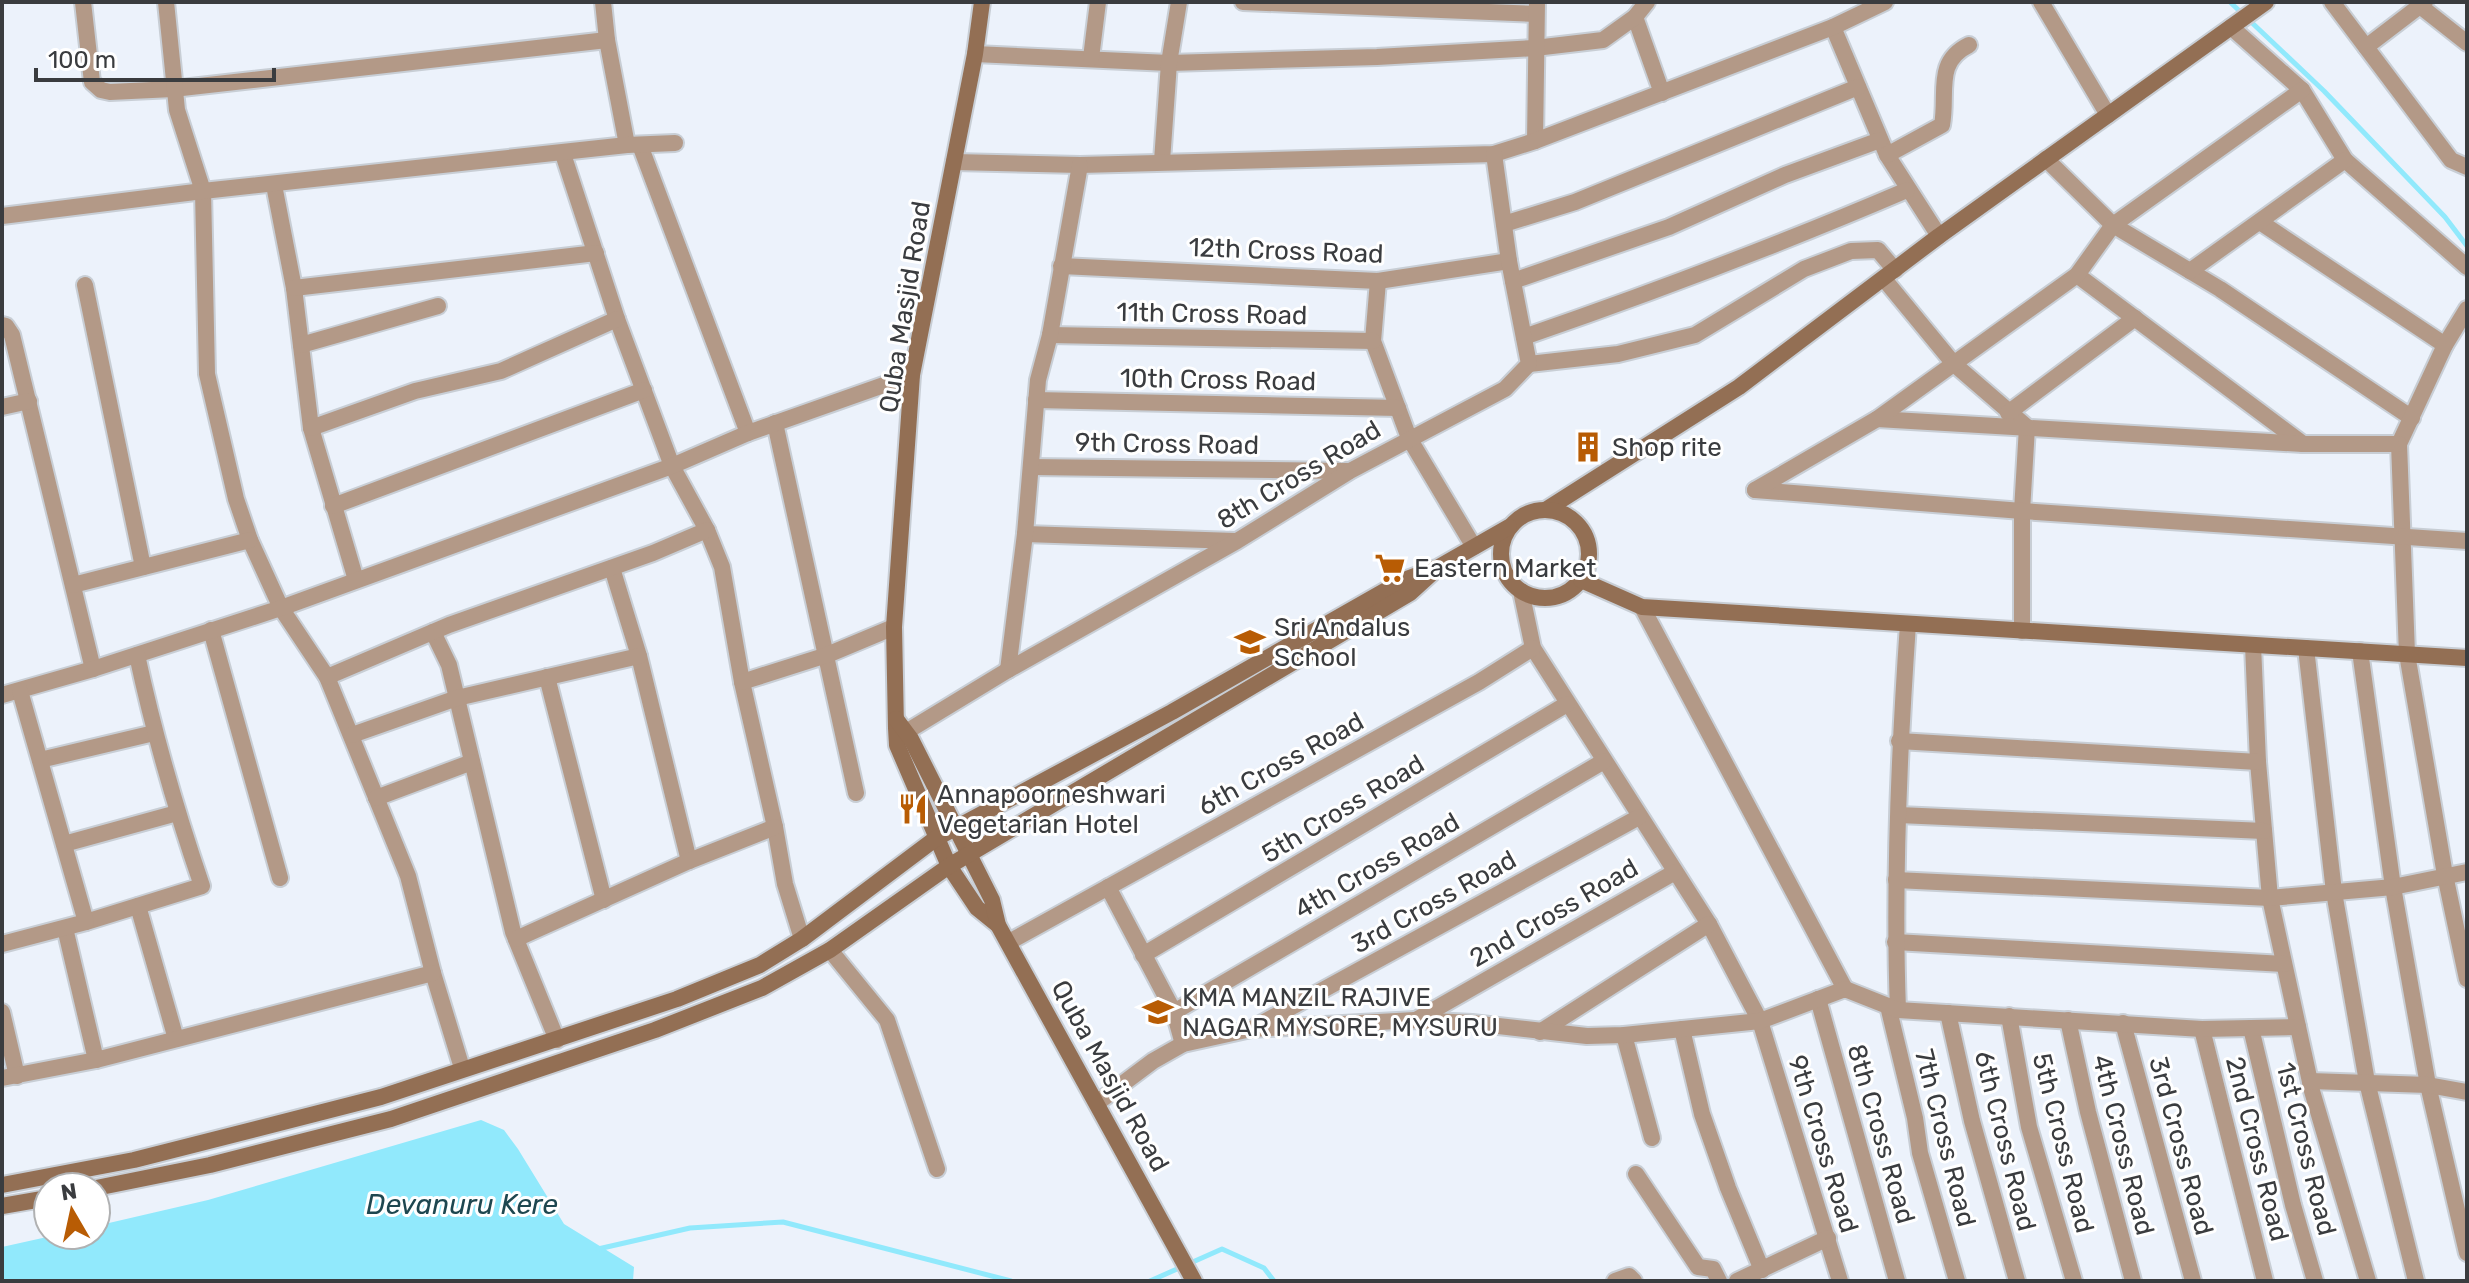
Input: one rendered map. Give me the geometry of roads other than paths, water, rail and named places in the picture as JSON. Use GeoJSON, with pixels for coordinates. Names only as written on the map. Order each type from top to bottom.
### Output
{"type":"FeatureCollection","features":[{"type":"Feature","properties":{"kind":"street"},"geometry":{"type":"LineString","coordinates":[[83,2],[92,82],[95,87],[110,92],[173,89],[607,40]]}},
{"type":"Feature","properties":{"kind":"street"},"geometry":{"type":"LineString","coordinates":[[166,2],[177,110],[203,191],[207,374],[236,499],[250,540],[281,608],[327,677],[352,735],[408,876],[462,1068]]}},
{"type":"Feature","properties":{"kind":"street"},"geometry":{"type":"LineString","coordinates":[[603,2],[607,40],[634,145],[748,433]]}},
{"type":"Feature","properties":{"kind":"street","name":"Quba Masjid Road"},"geometry":{"type":"LineString","coordinates":[[982,2],[975,54],[912,375],[894,627],[901,725],[897,745],[949,866],[977,908],[998,925],[1009,942],[1194,1281]]}},
{"type":"Feature","properties":{"kind":"street"},"geometry":{"type":"LineString","coordinates":[[1091,58],[1098,2]]}},
{"type":"Feature","properties":{"kind":"street"},"geometry":{"type":"LineString","coordinates":[[1162,161],[1169,63],[1179,2]]}},
{"type":"Feature","properties":{"kind":"street"},"geometry":{"type":"LineString","coordinates":[[1243,2],[1537,8],[1535,141]]}},
{"type":"Feature","properties":{"kind":"street"},"geometry":{"type":"LineString","coordinates":[[975,54],[1169,63],[1377,57],[1535,48],[1603,40],[1635,17],[1647,2]]}},
{"type":"Feature","properties":{"kind":"street"},"geometry":{"type":"LineString","coordinates":[[2041,2],[2108,115]]}},
{"type":"Feature","properties":{"kind":"street"},"geometry":{"type":"LineString","coordinates":[[2332,2],[2451,160],[2467,167]]}},
{"type":"Feature","properties":{"kind":"street"},"geometry":{"type":"LineString","coordinates":[[954,162],[1080,165],[1494,154],[1833,27],[1881,4]]}},
{"type":"Feature","properties":{"kind":"street"},"geometry":{"type":"LineString","coordinates":[[1547,509],[1721,399],[1939,236],[2263,4]]}},
{"type":"Feature","properties":{"kind":"street"},"geometry":{"type":"LineString","coordinates":[[2366,47],[2422,4],[2467,43]]}},
{"type":"Feature","properties":{"kind":"street"},"geometry":{"type":"LineString","coordinates":[[1635,17],[1662,93]]}},
{"type":"Feature","properties":{"kind":"street"},"geometry":{"type":"LineString","coordinates":[[2234,25],[2302,90],[2345,160],[2467,267]]}},
{"type":"Feature","properties":{"kind":"street"},"geometry":{"type":"LineString","coordinates":[[1833,27],[1884,147],[1907,190],[1939,236]]}},
{"type":"Feature","properties":{"kind":"street"},"geometry":{"type":"LineString","coordinates":[[1513,281],[1669,227],[1785,175],[1884,147],[1942,125],[1946,105],[1946,64],[1957,51],[1969,45]]}},
{"type":"Feature","properties":{"kind":"street"},"geometry":{"type":"LineString","coordinates":[[1504,224],[1575,202],[1858,87]]}},
{"type":"Feature","properties":{"kind":"street"},"geometry":{"type":"LineString","coordinates":[[2302,90],[2113,225],[2077,275],[1877,419],[1755,490],[2401,537],[2466,537]]}},
{"type":"Feature","properties":{"kind":"street"},"geometry":{"type":"LineString","coordinates":[[2,216],[203,191],[675,143]]}},
{"type":"Feature","properties":{"kind":"street"},"geometry":{"type":"LineString","coordinates":[[563,154],[617,319],[672,466],[707,530],[722,567],[742,682],[785,884],[802,939]]}},
{"type":"Feature","properties":{"kind":"street"},"geometry":{"type":"LineString","coordinates":[[1494,154],[1509,261],[1529,364],[1618,354],[1695,335],[1804,269],[1851,251],[1878,250],[1889,275],[1954,364],[2027,427]]}},
{"type":"Feature","properties":{"kind":"street"},"geometry":{"type":"LineString","coordinates":[[2046,159],[2113,225],[2190,271],[2412,418]]}},
{"type":"Feature","properties":{"kind":"street"},"geometry":{"type":"LineString","coordinates":[[2190,271],[2345,160]]}},
{"type":"Feature","properties":{"kind":"street"},"geometry":{"type":"LineString","coordinates":[[1008,670],[1025,534],[1038,380],[1050,335],[1080,165]]}},
{"type":"Feature","properties":{"kind":"street"},"geometry":{"type":"LineString","coordinates":[[274,185],[294,288],[311,428],[356,580]]}},
{"type":"Feature","properties":{"kind":"street"},"geometry":{"type":"LineString","coordinates":[[1524,337],[1664,289],[1907,190]]}},
{"type":"Feature","properties":{"kind":"street"},"geometry":{"type":"LineString","coordinates":[[2260,222],[2445,345]]}},
{"type":"Feature","properties":{"kind":"street"},"geometry":{"type":"LineString","coordinates":[[294,288],[596,253]]}},
{"type":"Feature","properties":{"kind":"street","name":"12th Cross Road"},"geometry":{"type":"LineString","coordinates":[[1061,266],[1378,281],[1509,261]]}},
{"type":"Feature","properties":{"kind":"street"},"geometry":{"type":"LineString","coordinates":[[2077,275],[2303,444]]}},
{"type":"Feature","properties":{"kind":"street"},"geometry":{"type":"LineString","coordinates":[[1378,281],[1373,341],[1409,438],[1474,547]]}},
{"type":"Feature","properties":{"kind":"street"},"geometry":{"type":"LineString","coordinates":[[85,285],[143,567]]}},
{"type":"Feature","properties":{"kind":"street"},"geometry":{"type":"LineString","coordinates":[[301,345],[438,306]]}},
{"type":"Feature","properties":{"kind":"street"},"geometry":{"type":"LineString","coordinates":[[2467,309],[2445,345],[2399,444],[2407,654],[2445,875],[2467,979]]}},
{"type":"Feature","properties":{"kind":"street"},"geometry":{"type":"LineString","coordinates":[[2008,413],[2135,318]]}},
{"type":"Feature","properties":{"kind":"street"},"geometry":{"type":"LineString","coordinates":[[311,428],[415,391],[501,371],[617,319]]}},
{"type":"Feature","properties":{"kind":"street"},"geometry":{"type":"LineString","coordinates":[[2,325],[12,335],[93,669]]}},
{"type":"Feature","properties":{"kind":"street","name":"11th Cross Road"},"geometry":{"type":"LineString","coordinates":[[1050,335],[1373,341]]}},
{"type":"Feature","properties":{"kind":"street","name":"8th Cross Road"},"geometry":{"type":"LineString","coordinates":[[901,725],[1008,670],[1237,541],[1350,471],[1505,389],[1529,364]]}},
{"type":"Feature","properties":{"kind":"street"},"geometry":{"type":"LineString","coordinates":[[2,695],[281,608],[672,466],[775,423],[912,375]]}},
{"type":"Feature","properties":{"kind":"street"},"geometry":{"type":"LineString","coordinates":[[333,506],[644,390]]}},
{"type":"Feature","properties":{"kind":"street","name":"10th Cross Road"},"geometry":{"type":"LineString","coordinates":[[1036,400],[1398,408]]}},
{"type":"Feature","properties":{"kind":"street"},"geometry":{"type":"LineString","coordinates":[[2,407],[29,401]]}},
{"type":"Feature","properties":{"kind":"street"},"geometry":{"type":"LineString","coordinates":[[1877,419],[2303,444],[2399,444]]}},
{"type":"Feature","properties":{"kind":"street"},"geometry":{"type":"LineString","coordinates":[[775,423],[856,793]]}},
{"type":"Feature","properties":{"kind":"street"},"geometry":{"type":"LineString","coordinates":[[2022,631],[2022,511],[2027,427]]}},
{"type":"Feature","properties":{"kind":"street","name":"9th Cross Road"},"geometry":{"type":"LineString","coordinates":[[1031,467],[1350,471]]}},
{"type":"Feature","properties":{"kind":"street"},"geometry":{"type":"LineString","coordinates":[[2,1185],[134,1160],[381,1097],[677,999],[746,971],[802,939],[935,839],[1172,712],[1404,580],[1439,567],[1509,527],[1520,517],[1547,509],[1561,512],[1574,520],[1583,530],[1590,555],[1581,580],[1559,596],[1546,598],[1521,591],[1503,569],[1503,540],[1509,527]]}},
{"type":"Feature","properties":{"kind":"street"},"geometry":{"type":"LineString","coordinates":[[327,677],[433,632],[612,568],[707,530]]}},
{"type":"Feature","properties":{"kind":"street"},"geometry":{"type":"LineString","coordinates":[[1025,534],[1237,541]]}},
{"type":"Feature","properties":{"kind":"street"},"geometry":{"type":"LineString","coordinates":[[73,585],[250,540]]}},
{"type":"Feature","properties":{"kind":"street"},"geometry":{"type":"LineString","coordinates":[[112,1185],[210,1165],[391,1119],[655,1030],[762,988],[830,950],[949,866],[1410,593],[1439,567]]}},
{"type":"Feature","properties":{"kind":"street"},"geometry":{"type":"LineString","coordinates":[[612,568],[639,656],[689,861]]}},
{"type":"Feature","properties":{"kind":"street"},"geometry":{"type":"LineString","coordinates":[[1581,580],[1642,607],[2407,654],[2466,663]]}},
{"type":"Feature","properties":{"kind":"street","name":"9th Cross Road"},"geometry":{"type":"LineString","coordinates":[[1521,591],[1533,648],[1709,924],[1760,1021],[1840,1281]]}},
{"type":"Feature","properties":{"kind":"street"},"geometry":{"type":"LineString","coordinates":[[1642,607],[1845,989],[1893,1008],[1948,1013],[2202,1029],[2298,1027]]}},
{"type":"Feature","properties":{"kind":"street","name":"7th Cross Road"},"geometry":{"type":"LineString","coordinates":[[1908,624],[1899,741],[1893,1008],[1920,1153],[1957,1281]]}},
{"type":"Feature","properties":{"kind":"street"},"geometry":{"type":"LineString","coordinates":[[742,682],[827,655],[894,627]]}},
{"type":"Feature","properties":{"kind":"street"},"geometry":{"type":"LineString","coordinates":[[211,630],[280,878]]}},
{"type":"Feature","properties":{"kind":"street"},"geometry":{"type":"LineString","coordinates":[[433,632],[449,665],[516,939],[557,1040]]}},
{"type":"Feature","properties":{"kind":"street"},"geometry":{"type":"LineString","coordinates":[[2253,645],[2258,762],[2270,898],[2310,1081],[2368,1281]]}},
{"type":"Feature","properties":{"kind":"street","name":"6th Cross Road"},"geometry":{"type":"LineString","coordinates":[[1009,942],[1479,682],[1533,648]]}},
{"type":"Feature","properties":{"kind":"street"},"geometry":{"type":"LineString","coordinates":[[2306,648],[2334,892],[2367,1082],[2416,1281]]}},
{"type":"Feature","properties":{"kind":"street"},"geometry":{"type":"LineString","coordinates":[[2360,651],[2393,887],[2428,1085],[2467,1253]]}},
{"type":"Feature","properties":{"kind":"street"},"geometry":{"type":"LineString","coordinates":[[2,944],[202,886],[154,733],[137,655]]}},
{"type":"Feature","properties":{"kind":"street"},"geometry":{"type":"LineString","coordinates":[[352,735],[457,698],[639,656]]}},
{"type":"Feature","properties":{"kind":"street"},"geometry":{"type":"LineString","coordinates":[[547,677],[604,900]]}},
{"type":"Feature","properties":{"kind":"street"},"geometry":{"type":"LineString","coordinates":[[20,691],[86,922]]}},
{"type":"Feature","properties":{"kind":"street","name":"5th Cross Road"},"geometry":{"type":"LineString","coordinates":[[1143,955],[1567,704]]}},
{"type":"Feature","properties":{"kind":"street","name":"Quba Masjid Road"},"geometry":{"type":"LineString","coordinates":[[901,725],[992,900],[998,925]]}},
{"type":"Feature","properties":{"kind":"street"},"geometry":{"type":"LineString","coordinates":[[40,760],[154,733]]}},
{"type":"Feature","properties":{"kind":"street"},"geometry":{"type":"LineString","coordinates":[[1899,741],[2258,762]]}},
{"type":"Feature","properties":{"kind":"street","name":"4th Cross Road"},"geometry":{"type":"LineString","coordinates":[[1174,1012],[1604,761]]}},
{"type":"Feature","properties":{"kind":"street"},"geometry":{"type":"LineString","coordinates":[[376,798],[472,762]]}},
{"type":"Feature","properties":{"kind":"street"},"geometry":{"type":"LineString","coordinates":[[64,844],[177,813]]}},
{"type":"Feature","properties":{"kind":"street"},"geometry":{"type":"LineString","coordinates":[[1899,815],[2264,831]]}},
{"type":"Feature","properties":{"kind":"street","name":"3rd Cross Road"},"geometry":{"type":"LineString","coordinates":[[1251,1029],[1639,817]]}},
{"type":"Feature","properties":{"kind":"street"},"geometry":{"type":"LineString","coordinates":[[516,939],[689,861],[775,827]]}},
{"type":"Feature","properties":{"kind":"street","name":"2nd Cross Road"},"geometry":{"type":"LineString","coordinates":[[1415,1020],[1675,872]]}},
{"type":"Feature","properties":{"kind":"street"},"geometry":{"type":"LineString","coordinates":[[1896,880],[2270,898],[2393,887],[2467,872]]}},
{"type":"Feature","properties":{"kind":"street"},"geometry":{"type":"LineString","coordinates":[[1108,887],[1174,1012],[1183,1044]]}},
{"type":"Feature","properties":{"kind":"street"},"geometry":{"type":"LineString","coordinates":[[138,906],[176,1039]]}},
{"type":"Feature","properties":{"kind":"street"},"geometry":{"type":"LineString","coordinates":[[1540,1032],[1709,924]]}},
{"type":"Feature","properties":{"kind":"street"},"geometry":{"type":"LineString","coordinates":[[65,928],[96,1060]]}},
{"type":"Feature","properties":{"kind":"street"},"geometry":{"type":"LineString","coordinates":[[1895,942],[2284,964]]}},
{"type":"Feature","properties":{"kind":"street"},"geometry":{"type":"LineString","coordinates":[[830,950],[887,1020],[937,1169]]}},
{"type":"Feature","properties":{"kind":"street"},"geometry":{"type":"LineString","coordinates":[[2,1012],[10,1077],[96,1060],[433,973]]}},
{"type":"Feature","properties":{"kind":"street"},"geometry":{"type":"LineString","coordinates":[[1097,1103],[1153,1061],[1183,1044],[1251,1029],[1415,1020],[1587,1036],[1624,1035],[1760,1021],[1845,989]]}},
{"type":"Feature","properties":{"kind":"street","name":"8th Cross Road"},"geometry":{"type":"LineString","coordinates":[[1818,999],[1897,1281]]}},
{"type":"Feature","properties":{"kind":"street","name":"6th Cross Road"},"geometry":{"type":"LineString","coordinates":[[1948,1013],[1972,1121],[2017,1281]]}},
{"type":"Feature","properties":{"kind":"street","name":"5th Cross Road"},"geometry":{"type":"LineString","coordinates":[[2009,1016],[2029,1127],[2074,1281]]}},
{"type":"Feature","properties":{"kind":"street","name":"4th Cross Road"},"geometry":{"type":"LineString","coordinates":[[2068,1020],[2088,1112],[2133,1281]]}},
{"type":"Feature","properties":{"kind":"street","name":"3rd Cross Road"},"geometry":{"type":"LineString","coordinates":[[2123,1023],[2193,1281]]}},
{"type":"Feature","properties":{"kind":"street","name":"1st Cross Road"},"geometry":{"type":"LineString","coordinates":[[2251,1028],[2293,1205],[2315,1281]]}},
{"type":"Feature","properties":{"kind":"street"},"geometry":{"type":"LineString","coordinates":[[1682,1029],[1702,1114],[1768,1267],[1781,1281]]}},
{"type":"Feature","properties":{"kind":"street","name":"2nd Cross Road"},"geometry":{"type":"LineString","coordinates":[[2202,1029],[2265,1281]]}},
{"type":"Feature","properties":{"kind":"street"},"geometry":{"type":"LineString","coordinates":[[1624,1035],[1652,1138]]}},
{"type":"Feature","properties":{"kind":"street"},"geometry":{"type":"LineString","coordinates":[[2310,1081],[2428,1085],[2467,1092]]}},
{"type":"Feature","properties":{"kind":"street"},"geometry":{"type":"LineString","coordinates":[[1636,1174],[1698,1267],[1713,1269],[1719,1281]]}},
{"type":"Feature","properties":{"kind":"street"},"geometry":{"type":"LineString","coordinates":[[2,1206],[32,1201]]}},
{"type":"Feature","properties":{"kind":"street"},"geometry":{"type":"LineString","coordinates":[[1737,1281],[1828,1238]]}},
{"type":"Feature","properties":{"kind":"street"},"geometry":{"type":"LineString","coordinates":[[1615,1281],[1629,1276],[1634,1281]]}},
{"type":"Feature","properties":{"kind":"water","name":"Devanuru Kere"},"geometry":{"type":"Polygon","coordinates":[[[481,1120],[504,1130],[564,1224],[634,1267],[633,1281],[2,1281],[2,1247],[32,1240],[32,1251],[112,1251],[112,1222],[208,1200],[481,1120]]]}},
{"type":"Feature","properties":{"kind":"waterway"},"geometry":{"type":"LineString","coordinates":[[2230,2],[2324,91],[2445,217],[2467,246]]}},
{"type":"Feature","properties":{"kind":"waterway"},"geometry":{"type":"LineString","coordinates":[[598,1249],[690,1228],[783,1222],[1011,1281]]}},
{"type":"Feature","properties":{"kind":"waterway"},"geometry":{"type":"LineString","coordinates":[[1150,1281],[1222,1249],[1264,1268],[1274,1281]]}},
{"type":"Feature","properties":{"kind":"place","name":"Shop rite"},"geometry":{"type":"Point","coordinates":[1588,447]}},
{"type":"Feature","properties":{"kind":"place","name":"Eastern Market"},"geometry":{"type":"Point","coordinates":[1390,568]}},
{"type":"Feature","properties":{"kind":"place","name":"Sri Andalus School"},"geometry":{"type":"Point","coordinates":[1250,642]}},
{"type":"Feature","properties":{"kind":"place","name":"Annapoorneshwari Vegetarian Hotel"},"geometry":{"type":"Point","coordinates":[913,809]}},
{"type":"Feature","properties":{"kind":"place","name":"KMA MANZIL RAJIVE NAGAR MYSORE, MYSURU"},"geometry":{"type":"Point","coordinates":[1158,1012]}}]}
